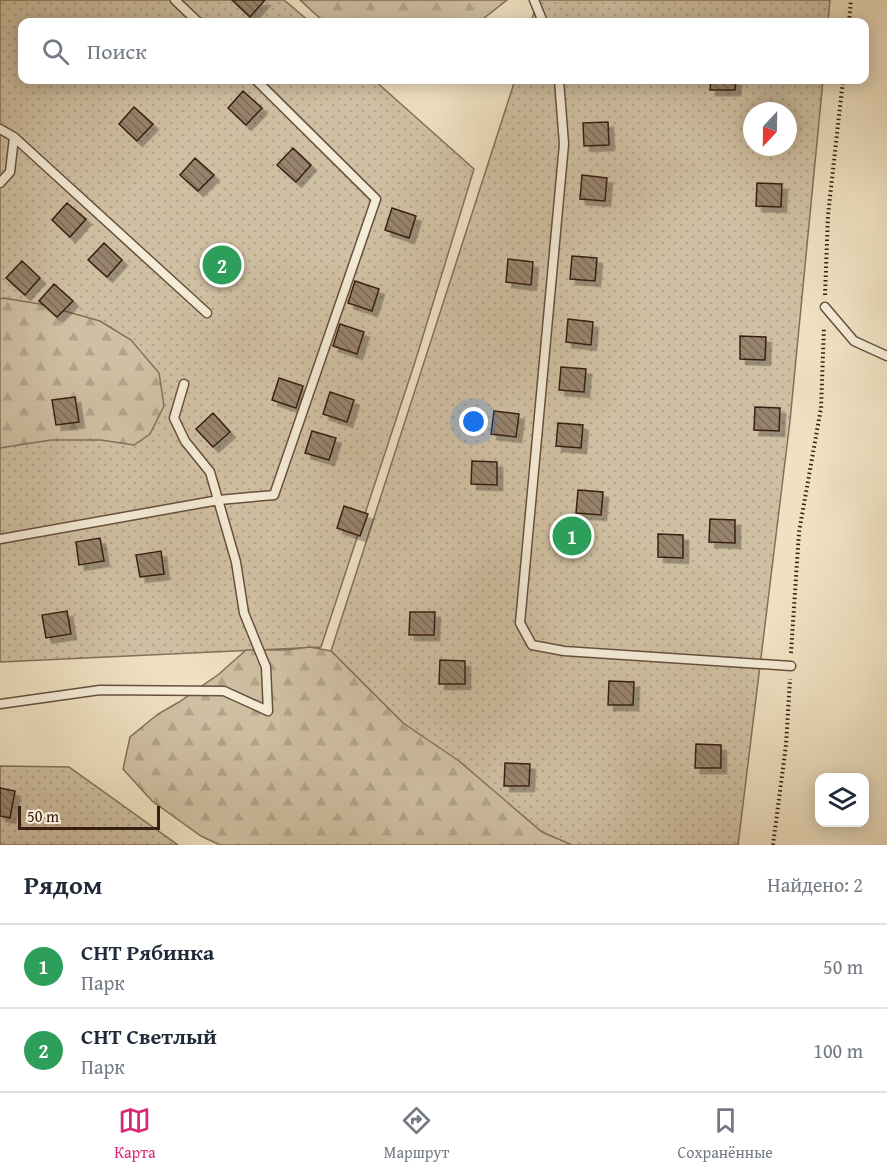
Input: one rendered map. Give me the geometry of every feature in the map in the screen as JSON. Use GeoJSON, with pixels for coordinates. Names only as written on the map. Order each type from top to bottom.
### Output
{"type":"FeatureCollection","features":[{"type":"Feature","properties":{"kind":"lane"},"geometry":{"type":"LineString","coordinates":[[175,0],[194,18]]}},
{"type":"Feature","properties":{"kind":"lane"},"geometry":{"type":"LineString","coordinates":[[534,0],[541,18]]}},
{"type":"Feature","properties":{"kind":"lane"},"geometry":{"type":"LineString","coordinates":[[0,539],[219,500],[274,495],[376,199],[260,84]]}},
{"type":"Feature","properties":{"kind":"lane"},"geometry":{"type":"LineString","coordinates":[[559,84],[564,144],[520,623],[532,645],[564,651],[791,666]]}},
{"type":"Feature","properties":{"kind":"lane"},"geometry":{"type":"LineString","coordinates":[[0,129],[14,137],[207,313]]}},
{"type":"Feature","properties":{"kind":"lane"},"geometry":{"type":"LineString","coordinates":[[0,183],[10,172],[14,137]]}},
{"type":"Feature","properties":{"kind":"lane"},"geometry":{"type":"LineString","coordinates":[[825,308],[854,341],[887,356]]}},
{"type":"Feature","properties":{"kind":"lane"},"geometry":{"type":"LineString","coordinates":[[0,704],[100,690],[224,691],[268,711],[266,667],[244,613],[236,562],[219,500],[210,472],[185,441],[174,418],[184,384]]}},
{"type":"Feature","properties":{"kind":"path"},"geometry":{"type":"LineString","coordinates":[[849,18],[851,0]]}},
{"type":"Feature","properties":{"kind":"path"},"geometry":{"type":"LineString","coordinates":[[773,845],[786,746],[799,532],[821,408],[828,215],[843,84]]}},
{"type":"Feature","properties":{"kind":"green space"},"geometry":{"type":"Polygon","coordinates":[[[0,0],[284,0],[305,18],[18,18],[18,84],[378,84],[474,169],[415,362],[321,647],[0,662],[0,0]]]}},
{"type":"Feature","properties":{"kind":"green space"},"geometry":{"type":"Polygon","coordinates":[[[300,0],[507,0],[484,18],[320,18],[300,0]]]}},
{"type":"Feature","properties":{"kind":"green space"},"geometry":{"type":"Polygon","coordinates":[[[538,0],[830,0],[828,18],[532,18],[538,0]]]}},
{"type":"Feature","properties":{"kind":"green space"},"geometry":{"type":"Polygon","coordinates":[[[514,84],[823,84],[790,421],[738,845],[543,845],[403,723],[331,651],[514,84]]]}},
{"type":"Feature","properties":{"kind":"green space"},"geometry":{"type":"Polygon","coordinates":[[[0,299],[40,304],[100,321],[131,340],[159,373],[164,406],[150,434],[134,445],[101,440],[51,440],[0,448],[0,299]]]}},
{"type":"Feature","properties":{"kind":"green space"},"geometry":{"type":"Polygon","coordinates":[[[310,647],[331,651],[403,723],[459,761],[542,832],[572,845],[220,845],[201,836],[152,801],[123,769],[130,737],[158,714],[219,674],[246,650],[287,650],[310,647]]]}},
{"type":"Feature","properties":{"kind":"green space"},"geometry":{"type":"Polygon","coordinates":[[[0,766],[69,767],[178,845],[0,845],[0,766]]]}},
{"type":"Feature","properties":{"kind":"building"},"geometry":{"type":"Polygon","coordinates":[[[232,0],[265,0],[250,17],[232,0]]]}},
{"type":"Feature","properties":{"kind":"building"},"geometry":{"type":"Polygon","coordinates":[[[711,84],[736,84],[735,90],[710,90],[711,84]]]}},
{"type":"Feature","properties":{"kind":"building"},"geometry":{"type":"Polygon","coordinates":[[[243,91],[262,108],[246,125],[228,108],[243,91]]]}},
{"type":"Feature","properties":{"kind":"building"},"geometry":{"type":"Polygon","coordinates":[[[134,107],[153,124],[137,141],[119,124],[134,107]]]}},
{"type":"Feature","properties":{"kind":"building"},"geometry":{"type":"Polygon","coordinates":[[[608,122],[609,145],[584,146],[583,123],[608,122]]]}},
{"type":"Feature","properties":{"kind":"building"},"geometry":{"type":"Polygon","coordinates":[[[293,148],[311,165],[296,182],[277,165],[293,148]]]}},
{"type":"Feature","properties":{"kind":"building"},"geometry":{"type":"Polygon","coordinates":[[[195,158],[214,175],[198,191],[180,175],[195,158]]]}},
{"type":"Feature","properties":{"kind":"building"},"geometry":{"type":"Polygon","coordinates":[[[582,175],[607,178],[605,201],[580,199],[582,175]]]}},
{"type":"Feature","properties":{"kind":"building"},"geometry":{"type":"Polygon","coordinates":[[[757,183],[782,184],[781,207],[756,206],[757,183]]]}},
{"type":"Feature","properties":{"kind":"building"},"geometry":{"type":"Polygon","coordinates":[[[67,203],[86,219],[70,237],[52,220],[67,203]]]}},
{"type":"Feature","properties":{"kind":"building"},"geometry":{"type":"Polygon","coordinates":[[[392,208],[416,216],[409,238],[385,230],[392,208]]]}},
{"type":"Feature","properties":{"kind":"building"},"geometry":{"type":"Polygon","coordinates":[[[104,243],[122,260],[107,277],[88,260],[104,243]]]}},
{"type":"Feature","properties":{"kind":"building"},"geometry":{"type":"Polygon","coordinates":[[[572,256],[597,258],[595,281],[570,279],[572,256]]]}},
{"type":"Feature","properties":{"kind":"building"},"geometry":{"type":"Polygon","coordinates":[[[508,259],[533,262],[531,285],[506,282],[508,259]]]}},
{"type":"Feature","properties":{"kind":"building"},"geometry":{"type":"Polygon","coordinates":[[[22,261],[40,278],[25,295],[6,278],[22,261]]]}},
{"type":"Feature","properties":{"kind":"building"},"geometry":{"type":"Polygon","coordinates":[[[355,281],[379,289],[372,311],[348,303],[355,281]]]}},
{"type":"Feature","properties":{"kind":"building"},"geometry":{"type":"Polygon","coordinates":[[[54,284],[73,301],[57,317],[39,301],[54,284]]]}},
{"type":"Feature","properties":{"kind":"building"},"geometry":{"type":"Polygon","coordinates":[[[568,319],[593,322],[591,345],[566,342],[568,319]]]}},
{"type":"Feature","properties":{"kind":"building"},"geometry":{"type":"Polygon","coordinates":[[[340,324],[364,332],[357,354],[333,346],[340,324]]]}},
{"type":"Feature","properties":{"kind":"building"},"geometry":{"type":"Polygon","coordinates":[[[740,336],[766,337],[765,360],[740,359],[740,336]]]}},
{"type":"Feature","properties":{"kind":"building"},"geometry":{"type":"Polygon","coordinates":[[[561,367],[586,369],[584,392],[559,390],[561,367]]]}},
{"type":"Feature","properties":{"kind":"building"},"geometry":{"type":"Polygon","coordinates":[[[279,378],[303,386],[296,408],[272,400],[279,378]]]}},
{"type":"Feature","properties":{"kind":"building"},"geometry":{"type":"Polygon","coordinates":[[[330,392],[354,400],[347,422],[323,414],[330,392]]]}},
{"type":"Feature","properties":{"kind":"building"},"geometry":{"type":"Polygon","coordinates":[[[75,397],[79,422],[56,425],[52,400],[75,397]]]}},
{"type":"Feature","properties":{"kind":"building"},"geometry":{"type":"Polygon","coordinates":[[[755,407],[780,408],[779,431],[754,430],[755,407]]]}},
{"type":"Feature","properties":{"kind":"building"},"geometry":{"type":"Polygon","coordinates":[[[494,411],[519,414],[516,437],[491,434],[494,411]]]}},
{"type":"Feature","properties":{"kind":"building"},"geometry":{"type":"Polygon","coordinates":[[[213,413],[230,432],[213,447],[196,429],[213,413]]]}},
{"type":"Feature","properties":{"kind":"building"},"geometry":{"type":"Polygon","coordinates":[[[558,423],[583,425],[581,448],[556,446],[558,423]]]}},
{"type":"Feature","properties":{"kind":"building"},"geometry":{"type":"Polygon","coordinates":[[[312,431],[336,438],[329,460],[305,453],[312,431]]]}},
{"type":"Feature","properties":{"kind":"building"},"geometry":{"type":"Polygon","coordinates":[[[472,461],[497,462],[497,485],[471,484],[472,461]]]}},
{"type":"Feature","properties":{"kind":"building"},"geometry":{"type":"Polygon","coordinates":[[[578,490],[603,492],[601,515],[576,513],[578,490]]]}},
{"type":"Feature","properties":{"kind":"building"},"geometry":{"type":"Polygon","coordinates":[[[344,506],[368,514],[360,536],[337,528],[344,506]]]}},
{"type":"Feature","properties":{"kind":"building"},"geometry":{"type":"Polygon","coordinates":[[[710,519],[735,520],[735,543],[709,542],[710,519]]]}},
{"type":"Feature","properties":{"kind":"building"},"geometry":{"type":"Polygon","coordinates":[[[658,534],[683,535],[683,558],[658,557],[658,534]]]}},
{"type":"Feature","properties":{"kind":"building"},"geometry":{"type":"Polygon","coordinates":[[[100,538],[104,561],[79,565],[76,542],[100,538]]]}},
{"type":"Feature","properties":{"kind":"building"},"geometry":{"type":"Polygon","coordinates":[[[161,551],[164,574],[140,577],[136,555],[161,551]]]}},
{"type":"Feature","properties":{"kind":"building"},"geometry":{"type":"Polygon","coordinates":[[[67,611],[71,634],[46,638],[42,615],[67,611]]]}},
{"type":"Feature","properties":{"kind":"building"},"geometry":{"type":"Polygon","coordinates":[[[410,612],[435,612],[434,635],[409,635],[410,612]]]}},
{"type":"Feature","properties":{"kind":"building"},"geometry":{"type":"Polygon","coordinates":[[[440,660],[465,661],[465,684],[439,684],[440,660]]]}},
{"type":"Feature","properties":{"kind":"building"},"geometry":{"type":"Polygon","coordinates":[[[609,681],[634,682],[633,705],[608,705],[609,681]]]}},
{"type":"Feature","properties":{"kind":"building"},"geometry":{"type":"Polygon","coordinates":[[[696,744],[721,745],[721,768],[695,768],[696,744]]]}},
{"type":"Feature","properties":{"kind":"building"},"geometry":{"type":"Polygon","coordinates":[[[505,763],[530,764],[529,786],[504,786],[505,763]]]}},
{"type":"Feature","properties":{"kind":"building"},"geometry":{"type":"Polygon","coordinates":[[[0,788],[15,791],[10,818],[0,816],[0,788]]]}},
{"type":"Feature","properties":{"kind":"place","name":"СНТ Светлый"},"geometry":{"type":"Point","coordinates":[222,265]}},
{"type":"Feature","properties":{"kind":"place","name":"СНТ Рябинка"},"geometry":{"type":"Point","coordinates":[572,536]}}]}
